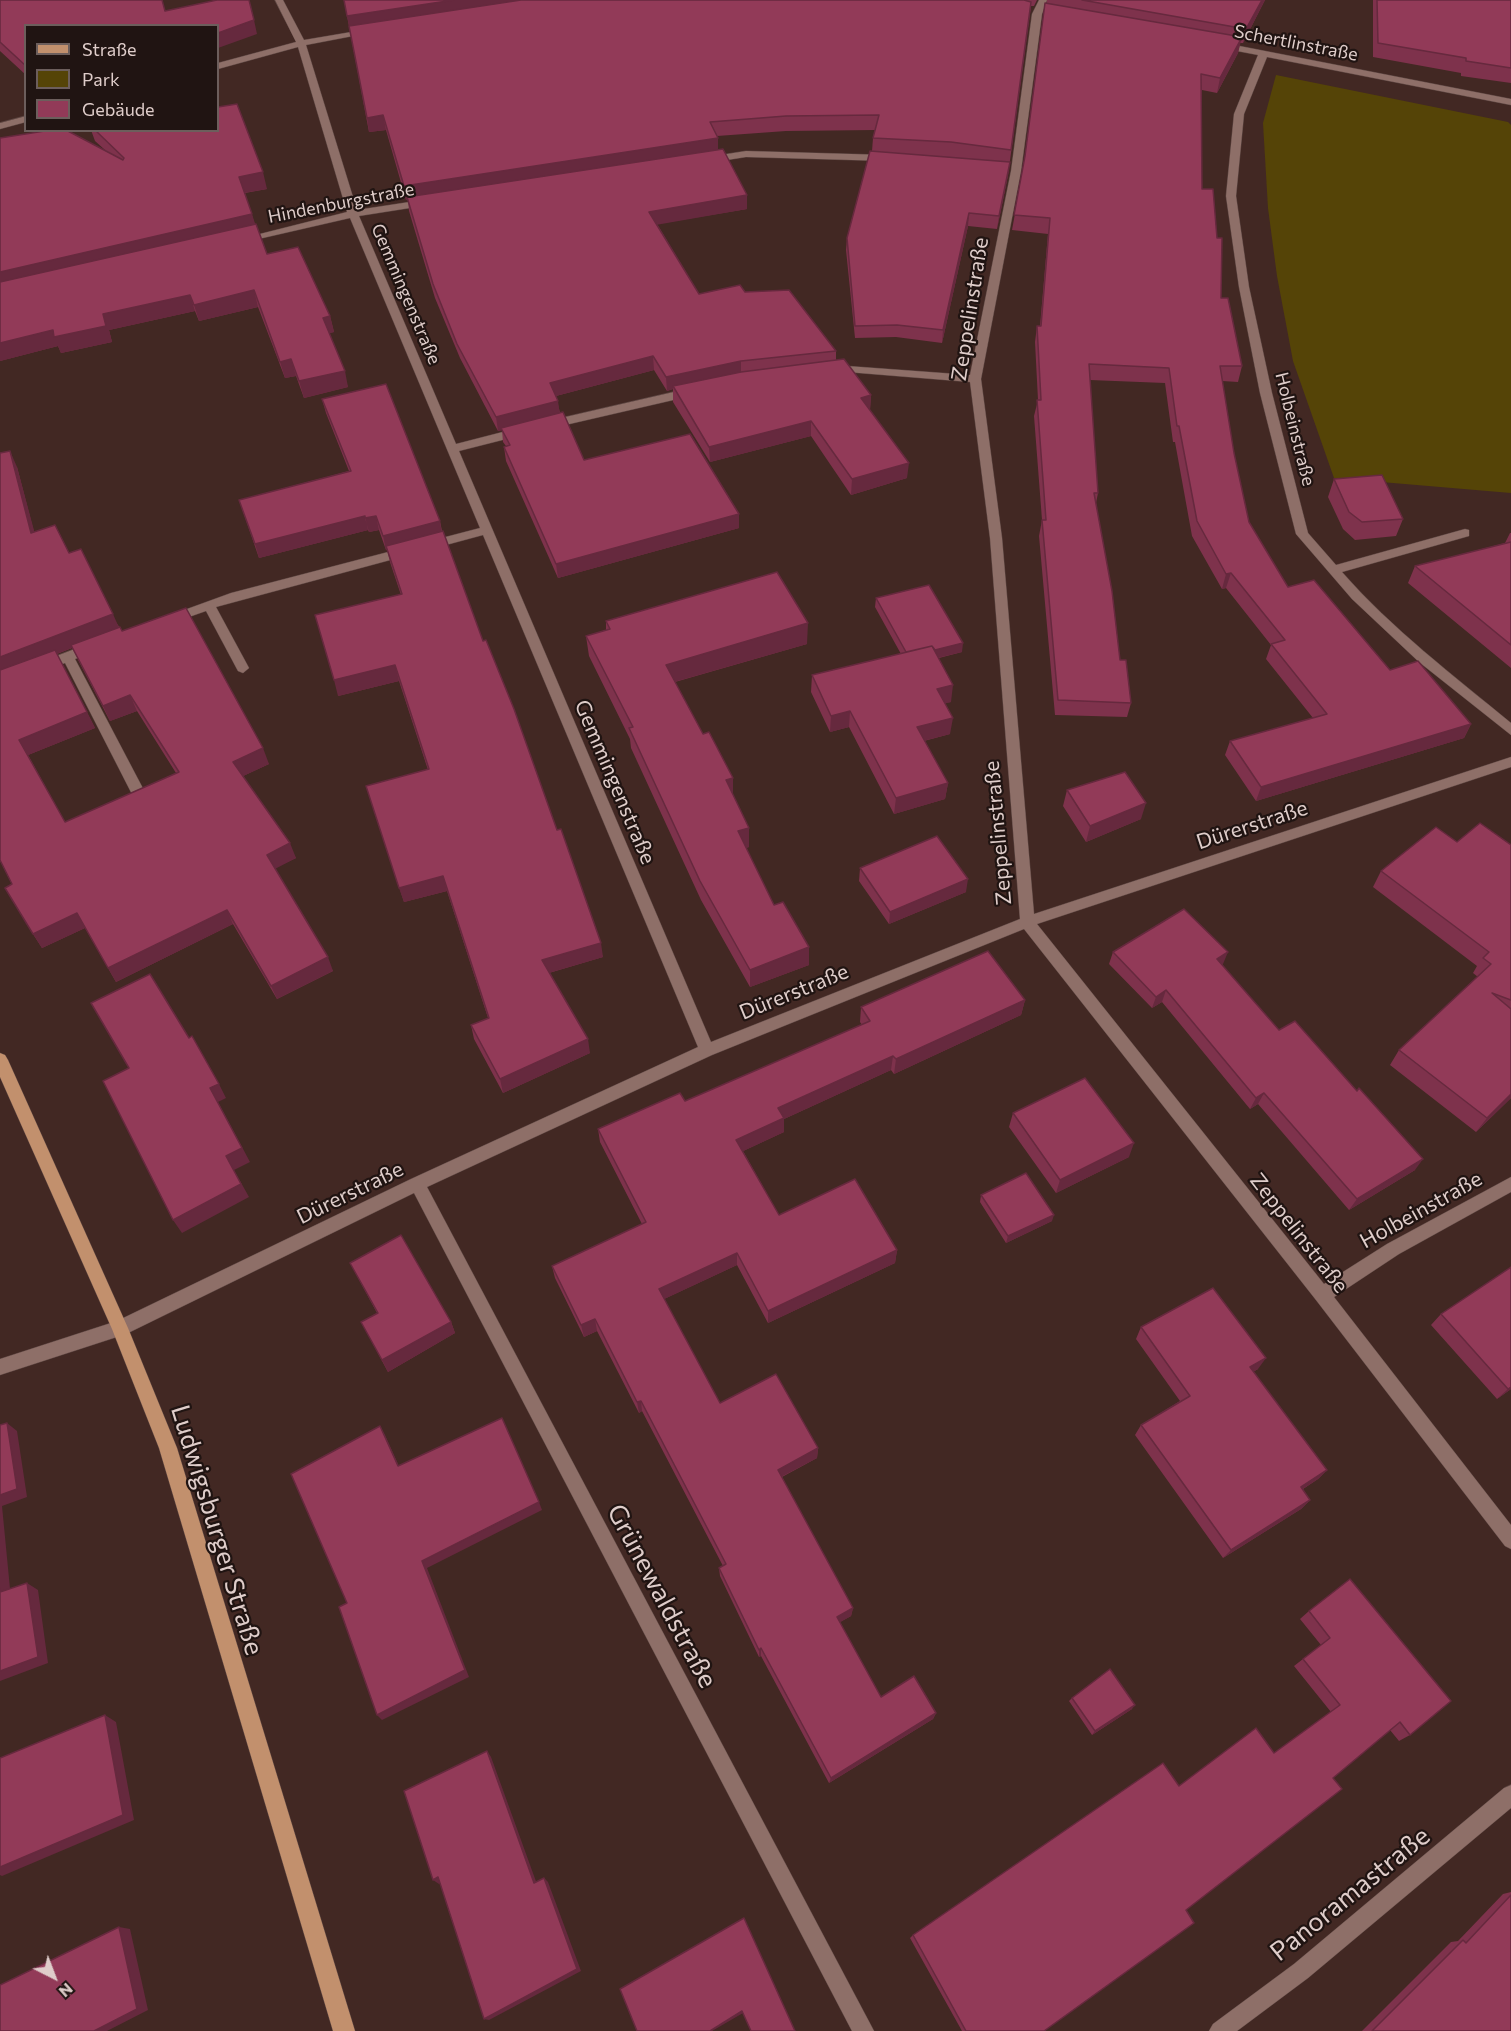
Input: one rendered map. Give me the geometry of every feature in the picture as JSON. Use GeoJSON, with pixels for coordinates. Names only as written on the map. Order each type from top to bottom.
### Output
{"type":"FeatureCollection","features":[{"type":"Feature","properties":{"kind":"main road","name":"Ludwigsburger Straße"},"geometry":{"type":"LineString","coordinates":[[0,1060],[120,1328],[168,1448],[344,2031]]}},
{"type":"Feature","properties":{"kind":"street","name":"Gemmingenstraße"},"geometry":{"type":"LineString","coordinates":[[279,0],[301,43],[353,214],[706,1050]]}},
{"type":"Feature","properties":{"kind":"street","name":"Zeppelinstraße"},"geometry":{"type":"LineString","coordinates":[[1043,0],[1037,14],[975,379],[996,538],[1027,922],[1322,1295],[1511,1540]]}},
{"type":"Feature","properties":{"kind":"street"},"geometry":{"type":"LineString","coordinates":[[219,66],[301,43],[383,30]]}},
{"type":"Feature","properties":{"kind":"street","name":"Schertlinstraße"},"geometry":{"type":"LineString","coordinates":[[1207,43],[1264,52],[1511,102]]}},
{"type":"Feature","properties":{"kind":"street","name":"Holbeinstraße"},"geometry":{"type":"LineString","coordinates":[[1264,52],[1239,114],[1231,196],[1244,287],[1283,468],[1302,534],[1356,596],[1424,659],[1511,730]]}},
{"type":"Feature","properties":{"kind":"street"},"geometry":{"type":"LineString","coordinates":[[0,126],[24,120]]}},
{"type":"Feature","properties":{"kind":"street"},"geometry":{"type":"LineString","coordinates":[[698,162],[746,154],[903,159]]}},
{"type":"Feature","properties":{"kind":"street","name":"Hindenburgstraße"},"geometry":{"type":"LineString","coordinates":[[228,243],[353,214],[444,200]]}},
{"type":"Feature","properties":{"kind":"street"},"geometry":{"type":"LineString","coordinates":[[824,371],[847,369],[975,379]]}},
{"type":"Feature","properties":{"kind":"street"},"geometry":{"type":"LineString","coordinates":[[452,450],[534,428],[707,388]]}},
{"type":"Feature","properties":{"kind":"street"},"geometry":{"type":"LineString","coordinates":[[155,625],[209,605],[487,530]]}},
{"type":"Feature","properties":{"kind":"street"},"geometry":{"type":"LineString","coordinates":[[1334,570],[1465,533]]}},
{"type":"Feature","properties":{"kind":"street"},"geometry":{"type":"LineString","coordinates":[[209,605],[243,668]]}},
{"type":"Feature","properties":{"kind":"street"},"geometry":{"type":"LineString","coordinates":[[29,671],[100,645]]}},
{"type":"Feature","properties":{"kind":"street"},"geometry":{"type":"LineString","coordinates":[[68,657],[141,798]]}},
{"type":"Feature","properties":{"kind":"street","name":"Dürerstraße"},"geometry":{"type":"LineString","coordinates":[[0,1367],[120,1328],[417,1184],[706,1050],[1027,922],[1511,762]]}},
{"type":"Feature","properties":{"kind":"street","name":"Grünewaldstraße"},"geometry":{"type":"LineString","coordinates":[[417,1184],[863,2031]]}},
{"type":"Feature","properties":{"kind":"street","name":"Holbeinstraße"},"geometry":{"type":"LineString","coordinates":[[1322,1295],[1393,1249],[1511,1184]]}},
{"type":"Feature","properties":{"kind":"street","name":"Panoramastraße"},"geometry":{"type":"LineString","coordinates":[[1220,2031],[1301,1971],[1511,1795]]}},
{"type":"Feature","properties":{"kind":"green space"},"geometry":{"type":"Polygon","coordinates":[[[1276,75],[1508,122],[1511,125],[1511,493],[1334,478],[1293,361],[1277,276],[1268,208],[1263,123],[1276,75]]]}},
{"type":"Feature","properties":{"kind":"building"},"geometry":{"type":"Polygon","coordinates":[[[0,0],[162,0],[165,11],[217,0],[249,0],[254,20],[219,33],[219,24],[24,24],[24,64],[0,42],[0,0]]]}},
{"type":"Feature","properties":{"kind":"building"},"geometry":{"type":"Polygon","coordinates":[[[344,0],[454,0],[347,16],[344,0]]]}},
{"type":"Feature","properties":{"kind":"building"},"geometry":{"type":"Polygon","coordinates":[[[521,0],[1024,0],[1031,2],[1011,150],[951,142],[873,138],[879,115],[786,116],[710,122],[718,138],[404,186],[383,115],[367,118],[349,26],[521,0]]]}},
{"type":"Feature","properties":{"kind":"building"},"geometry":{"type":"Polygon","coordinates":[[[1082,0],[1262,0],[1246,29],[1082,0]]]}},
{"type":"Feature","properties":{"kind":"building"},"geometry":{"type":"Polygon","coordinates":[[[1377,0],[1511,0],[1511,68],[1378,43],[1377,0]]]}},
{"type":"Feature","properties":{"kind":"building"},"geometry":{"type":"Polygon","coordinates":[[[1045,3],[1242,37],[1220,78],[1201,74],[1202,189],[1213,189],[1217,238],[1222,238],[1221,298],[1228,298],[1242,366],[1220,366],[1234,453],[1249,522],[1288,587],[1314,580],[1390,670],[1418,661],[1471,724],[1261,787],[1230,741],[1327,714],[1271,644],[1285,640],[1231,573],[1226,574],[1197,521],[1179,426],[1177,426],[1169,368],[1089,364],[1098,493],[1094,493],[1112,591],[1120,660],[1126,660],[1131,703],[1058,700],[1042,520],[1046,520],[1037,400],[1041,400],[1037,326],[1041,326],[1050,218],[1014,215],[1025,156],[1045,3]]]}},
{"type":"Feature","properties":{"kind":"building"},"geometry":{"type":"Polygon","coordinates":[[[237,104],[263,172],[239,177],[252,214],[0,272],[0,138],[38,132],[70,132],[123,160],[124,158],[97,132],[219,132],[219,107],[237,104]]]}},
{"type":"Feature","properties":{"kind":"building"},"geometry":{"type":"Polygon","coordinates":[[[723,149],[747,195],[649,212],[699,294],[740,285],[745,292],[789,290],[836,351],[741,361],[666,377],[653,356],[550,383],[558,401],[496,417],[457,344],[433,284],[407,197],[723,149]]]}},
{"type":"Feature","properties":{"kind":"building"},"geometry":{"type":"Polygon","coordinates":[[[870,151],[1010,162],[999,216],[969,213],[943,330],[897,325],[855,326],[847,238],[870,151]]]}},
{"type":"Feature","properties":{"kind":"building"},"geometry":{"type":"Polygon","coordinates":[[[256,224],[267,254],[298,247],[330,316],[323,318],[345,371],[299,381],[291,359],[280,362],[254,290],[194,305],[190,295],[103,314],[106,326],[54,337],[53,330],[0,343],[0,282],[256,224]]]}},
{"type":"Feature","properties":{"kind":"building"},"geometry":{"type":"Polygon","coordinates":[[[844,359],[871,395],[861,398],[909,463],[852,479],[811,421],[709,447],[673,386],[741,372],[844,359]]]}},
{"type":"Feature","properties":{"kind":"building"},"geometry":{"type":"Polygon","coordinates":[[[386,384],[440,521],[383,536],[376,516],[365,518],[365,516],[255,544],[239,500],[351,471],[322,399],[386,384]]]}},
{"type":"Feature","properties":{"kind":"building"},"geometry":{"type":"Polygon","coordinates":[[[563,412],[584,460],[690,434],[739,514],[556,564],[504,447],[510,445],[501,428],[563,412]]]}},
{"type":"Feature","properties":{"kind":"building"},"geometry":{"type":"Polygon","coordinates":[[[10,451],[31,533],[55,525],[69,553],[81,549],[113,614],[0,657],[0,453],[10,451]]]}},
{"type":"Feature","properties":{"kind":"building"},"geometry":{"type":"Polygon","coordinates":[[[1382,475],[1403,519],[1362,522],[1349,512],[1334,479],[1382,475]]]}},
{"type":"Feature","properties":{"kind":"building"},"geometry":{"type":"Polygon","coordinates":[[[443,531],[483,641],[486,640],[514,709],[557,830],[561,829],[601,943],[542,960],[588,1039],[500,1079],[471,1025],[489,1018],[443,876],[399,888],[366,786],[429,769],[395,665],[334,680],[315,615],[402,594],[386,546],[443,531]]]}},
{"type":"Feature","properties":{"kind":"building"},"geometry":{"type":"Polygon","coordinates":[[[1511,542],[1511,645],[1415,566],[1511,542]]]}},
{"type":"Feature","properties":{"kind":"building"},"geometry":{"type":"Polygon","coordinates":[[[777,572],[808,623],[666,665],[703,734],[709,732],[733,778],[726,780],[749,828],[738,831],[774,905],[783,902],[809,947],[750,970],[700,881],[629,728],[633,727],[586,636],[610,629],[606,621],[777,572]]]}},
{"type":"Feature","properties":{"kind":"building"},"geometry":{"type":"Polygon","coordinates":[[[929,585],[963,643],[935,650],[932,646],[906,652],[876,598],[929,585]]]}},
{"type":"Feature","properties":{"kind":"building"},"geometry":{"type":"Polygon","coordinates":[[[186,608],[263,748],[233,762],[290,843],[267,855],[328,957],[271,986],[227,910],[108,968],[77,913],[33,934],[5,888],[12,884],[0,860],[0,670],[55,650],[87,712],[19,740],[65,822],[179,772],[130,695],[103,706],[71,645],[120,627],[122,631],[186,608]]]}},
{"type":"Feature","properties":{"kind":"building"},"geometry":{"type":"Polygon","coordinates":[[[932,646],[953,685],[937,689],[953,718],[917,727],[948,783],[896,798],[850,711],[831,716],[812,675],[932,646]]]}},
{"type":"Feature","properties":{"kind":"building"},"geometry":{"type":"Polygon","coordinates":[[[1125,772],[1146,803],[1090,826],[1067,790],[1125,772]]]}},
{"type":"Feature","properties":{"kind":"building"},"geometry":{"type":"Polygon","coordinates":[[[1480,823],[1511,845],[1511,1000],[1492,993],[1511,1009],[1511,1094],[1487,1118],[1399,1050],[1491,964],[1483,958],[1489,952],[1381,871],[1436,827],[1457,842],[1480,823]]]}},
{"type":"Feature","properties":{"kind":"building"},"geometry":{"type":"Polygon","coordinates":[[[937,836],[968,879],[890,912],[860,868],[937,836]]]}},
{"type":"Feature","properties":{"kind":"building"},"geometry":{"type":"Polygon","coordinates":[[[1184,909],[1228,952],[1217,959],[1279,1030],[1295,1021],[1357,1091],[1359,1088],[1423,1159],[1357,1199],[1264,1093],[1256,1098],[1166,990],[1156,997],[1113,952],[1184,909]]]}},
{"type":"Feature","properties":{"kind":"building"},"geometry":{"type":"Polygon","coordinates":[[[988,951],[1025,1000],[896,1059],[893,1056],[778,1108],[784,1118],[736,1140],[779,1215],[855,1179],[897,1250],[768,1311],[737,1253],[659,1289],[720,1403],[776,1374],[818,1448],[778,1470],[853,1608],[837,1617],[881,1697],[914,1676],[936,1713],[831,1778],[761,1648],[759,1650],[719,1568],[726,1564],[641,1401],[637,1402],[595,1319],[581,1325],[552,1266],[646,1222],[598,1129],[680,1093],[685,1101],[870,1021],[861,1007],[988,951]]]}},
{"type":"Feature","properties":{"kind":"building"},"geometry":{"type":"Polygon","coordinates":[[[150,974],[189,1038],[192,1036],[219,1084],[210,1088],[242,1148],[226,1156],[241,1184],[173,1220],[103,1081],[129,1068],[91,1003],[150,974]]]}},
{"type":"Feature","properties":{"kind":"building"},"geometry":{"type":"Polygon","coordinates":[[[1085,1078],[1134,1143],[1060,1180],[1013,1113],[1085,1078]]]}},
{"type":"Feature","properties":{"kind":"building"},"geometry":{"type":"Polygon","coordinates":[[[1026,1173],[1054,1215],[1008,1236],[981,1195],[1026,1173]]]}},
{"type":"Feature","properties":{"kind":"building"},"geometry":{"type":"Polygon","coordinates":[[[401,1235],[451,1322],[382,1360],[361,1322],[378,1313],[350,1263],[401,1235]]]}},
{"type":"Feature","properties":{"kind":"building"},"geometry":{"type":"Polygon","coordinates":[[[1511,1267],[1511,1387],[1508,1389],[1441,1314],[1511,1267]]]}},
{"type":"Feature","properties":{"kind":"building"},"geometry":{"type":"Polygon","coordinates":[[[1213,1288],[1266,1358],[1250,1367],[1327,1470],[1301,1487],[1310,1500],[1231,1550],[1141,1425],[1190,1396],[1141,1327],[1213,1288]]]}},
{"type":"Feature","properties":{"kind":"building"},"geometry":{"type":"Polygon","coordinates":[[[502,1418],[539,1502],[422,1561],[465,1670],[377,1715],[339,1607],[347,1603],[291,1474],[380,1426],[398,1466],[502,1418]]]}},
{"type":"Feature","properties":{"kind":"building"},"geometry":{"type":"Polygon","coordinates":[[[7,1423],[17,1489],[0,1495],[0,1425],[7,1423]]]}},
{"type":"Feature","properties":{"kind":"building"},"geometry":{"type":"Polygon","coordinates":[[[1350,1579],[1451,1701],[1410,1735],[1400,1722],[1333,1778],[1342,1789],[1186,1910],[1194,1923],[1044,2031],[966,2031],[913,1935],[1163,1763],[1179,1786],[1256,1728],[1274,1753],[1340,1705],[1303,1659],[1330,1638],[1309,1611],[1350,1579]]]}},
{"type":"Feature","properties":{"kind":"building"},"geometry":{"type":"Polygon","coordinates":[[[27,1583],[38,1657],[0,1671],[0,1592],[27,1583]]]}},
{"type":"Feature","properties":{"kind":"building"},"geometry":{"type":"Polygon","coordinates":[[[1110,1669],[1135,1705],[1095,1731],[1072,1698],[1110,1669]]]}},
{"type":"Feature","properties":{"kind":"building"},"geometry":{"type":"Polygon","coordinates":[[[105,1715],[123,1815],[0,1867],[0,1758],[105,1715]]]}},
{"type":"Feature","properties":{"kind":"building"},"geometry":{"type":"Polygon","coordinates":[[[487,1751],[534,1883],[544,1878],[577,1969],[484,2019],[438,1877],[433,1880],[404,1791],[487,1751]]]}},
{"type":"Feature","properties":{"kind":"building"},"geometry":{"type":"Polygon","coordinates":[[[1511,1895],[1511,2031],[1372,2031],[1463,1940],[1466,1943],[1511,1895]]]}},
{"type":"Feature","properties":{"kind":"building"},"geometry":{"type":"Polygon","coordinates":[[[744,1918],[795,2031],[751,2031],[742,2011],[710,2031],[637,2031],[620,1989],[744,1918]]]}},
{"type":"Feature","properties":{"kind":"building"},"geometry":{"type":"Polygon","coordinates":[[[119,1927],[137,2009],[94,2031],[0,2031],[0,1985],[119,1927]]]}}]}
